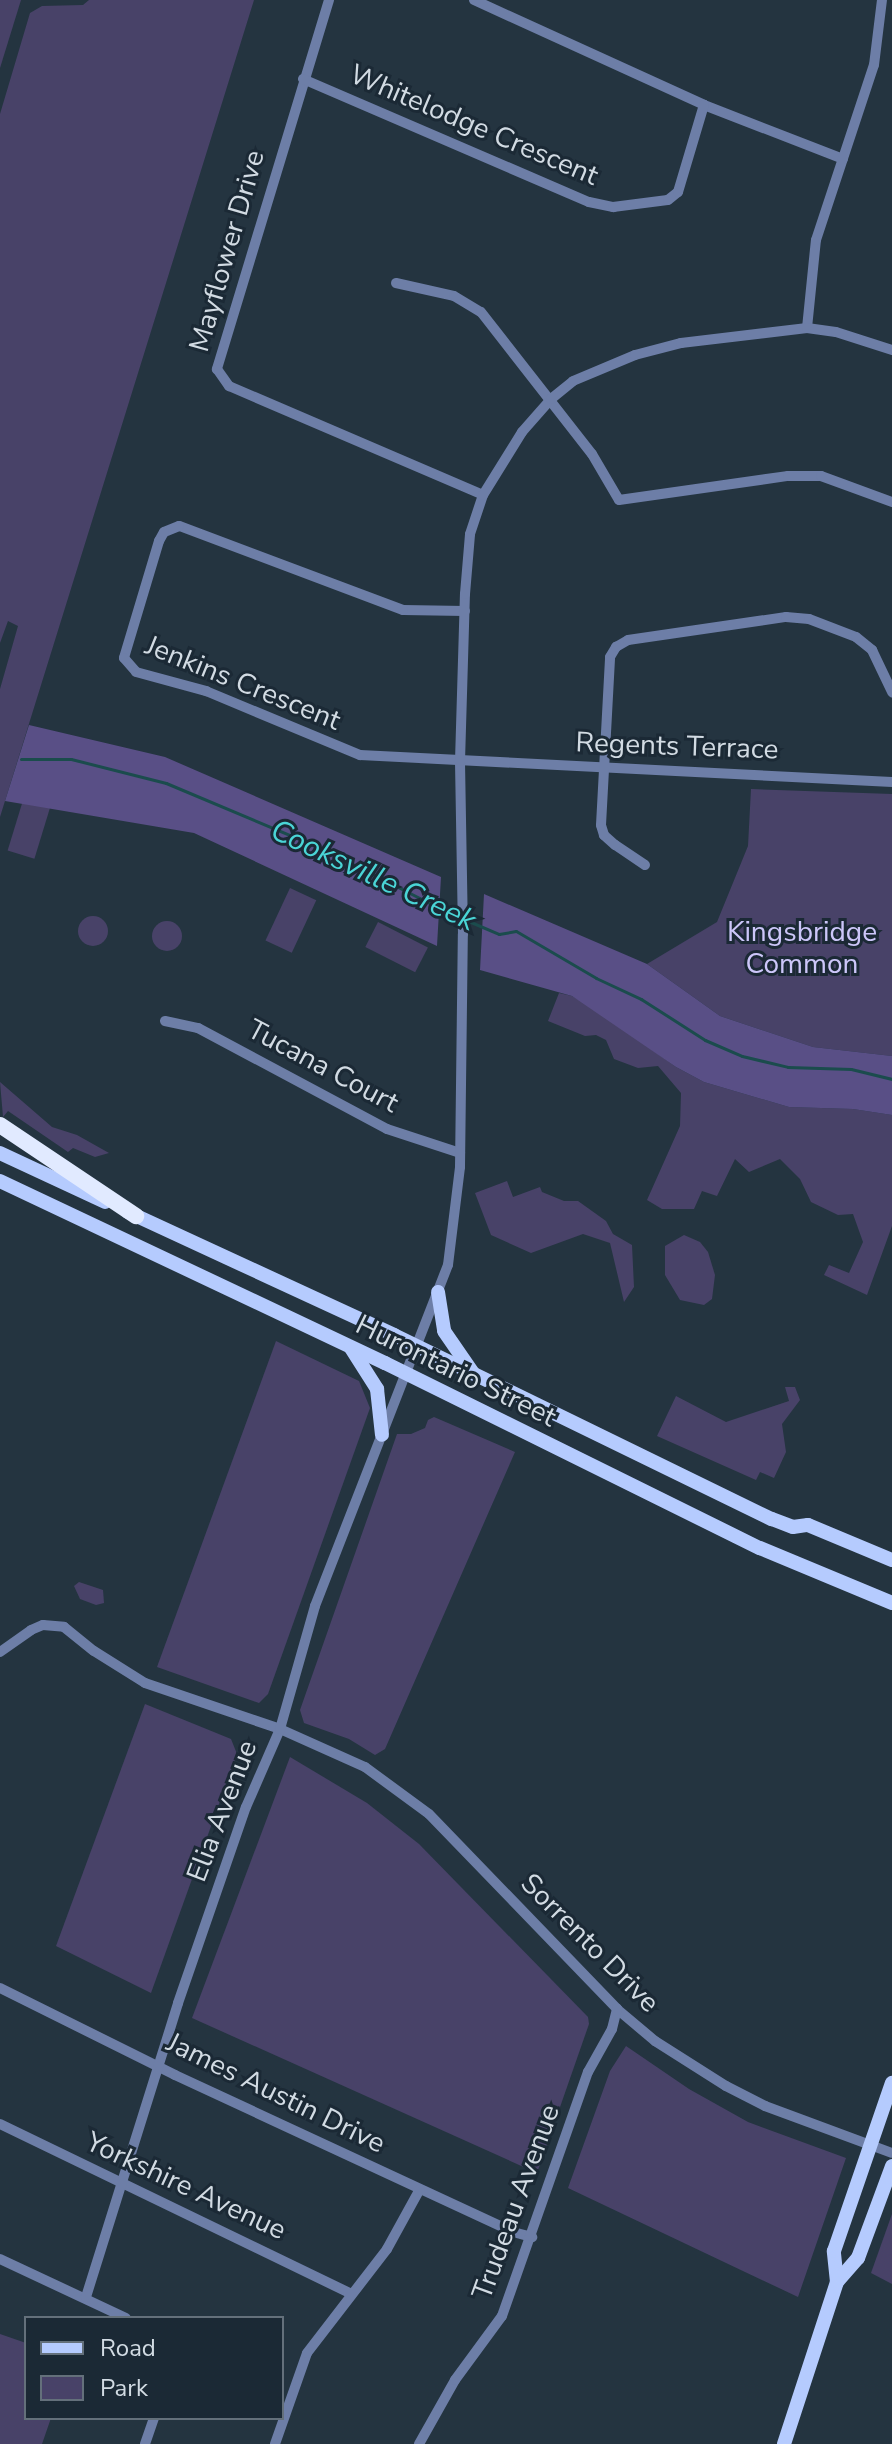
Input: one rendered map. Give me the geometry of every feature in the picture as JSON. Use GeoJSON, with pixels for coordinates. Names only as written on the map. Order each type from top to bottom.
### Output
{"type":"FeatureCollection","features":[{"type":"Feature","properties":{"kind":"highway"},"geometry":{"type":"LineString","coordinates":[[0,1125],[136,1216]]}},
{"type":"Feature","properties":{"kind":"main road","name":"Hurontario Street"},"geometry":{"type":"LineString","coordinates":[[0,1153],[417,1346],[772,1519],[793,1527],[808,1525],[892,1560]]}},
{"type":"Feature","properties":{"kind":"main road","name":"Hurontario Street"},"geometry":{"type":"LineString","coordinates":[[0,1181],[406,1374],[760,1548],[892,1603]]}},
{"type":"Feature","properties":{"kind":"main road"},"geometry":{"type":"LineString","coordinates":[[438,1292],[444,1331],[473,1373]]}},
{"type":"Feature","properties":{"kind":"main road"},"geometry":{"type":"LineString","coordinates":[[350,1347],[377,1389],[382,1435]]}},
{"type":"Feature","properties":{"kind":"main road"},"geometry":{"type":"LineString","coordinates":[[837,2282],[834,2251],[892,2083]]}},
{"type":"Feature","properties":{"kind":"main road"},"geometry":{"type":"LineString","coordinates":[[784,2444],[837,2282],[858,2258],[892,2166]]}},
{"type":"Feature","properties":{"kind":"street","name":"Mayflower Drive"},"geometry":{"type":"LineString","coordinates":[[329,0],[216,363],[219,376],[229,386],[483,495]]}},
{"type":"Feature","properties":{"kind":"street"},"geometry":{"type":"LineString","coordinates":[[474,0],[704,105],[843,159]]}},
{"type":"Feature","properties":{"kind":"street"},"geometry":{"type":"LineString","coordinates":[[807,328],[812,260],[874,65],[882,0]]}},
{"type":"Feature","properties":{"kind":"street","name":"Whitelodge Crescent"},"geometry":{"type":"LineString","coordinates":[[303,79],[589,202],[613,207],[668,200],[678,192],[704,105]]}},
{"type":"Feature","properties":{"kind":"street"},"geometry":{"type":"LineString","coordinates":[[396,283],[454,296],[481,312],[592,454],[619,500],[799,476],[821,476],[892,502]]}},
{"type":"Feature","properties":{"kind":"street","name":"Elia Avenue"},"geometry":{"type":"LineString","coordinates":[[86,2297],[178,2003],[246,1807],[280,1729],[315,1606],[438,1292],[454,1235],[460,1153],[463,934],[460,761],[465,611],[470,534],[483,495],[522,432],[551,399],[573,381],[635,355],[681,343],[807,328],[836,332],[892,350]]}},
{"type":"Feature","properties":{"kind":"street","name":"Jenkins Crescent"},"geometry":{"type":"LineString","coordinates":[[460,761],[375,757],[343,750],[206,691],[136,672],[129,666],[124,648],[159,541],[164,532],[179,526],[403,610],[465,611]]}},
{"type":"Feature","properties":{"kind":"street"},"geometry":{"type":"LineString","coordinates":[[645,865],[604,835],[601,825],[610,657],[616,647],[628,640],[786,617],[809,619],[856,637],[872,650],[892,692]]}},
{"type":"Feature","properties":{"kind":"street","name":"Regents Terrace"},"geometry":{"type":"LineString","coordinates":[[460,761],[784,774],[892,782]]}},
{"type":"Feature","properties":{"kind":"street","name":"Tucana Court"},"geometry":{"type":"LineString","coordinates":[[165,1021],[198,1028],[387,1129],[460,1153]]}},
{"type":"Feature","properties":{"kind":"street","name":"Sorrento Drive"},"geometry":{"type":"LineString","coordinates":[[0,1652],[43,1625],[64,1627],[94,1651],[145,1683],[280,1729],[365,1767],[409,1796],[617,2009],[672,2053],[739,2094],[892,2153]]}},
{"type":"Feature","properties":{"kind":"street","name":"James Austin Drive"},"geometry":{"type":"LineString","coordinates":[[0,1988],[159,2067],[513,2232],[532,2237]]}},
{"type":"Feature","properties":{"kind":"street","name":"Trudeau Avenue"},"geometry":{"type":"LineString","coordinates":[[419,2444],[455,2380],[502,2316],[588,2072],[612,2029],[617,2009]]}},
{"type":"Feature","properties":{"kind":"street","name":"Yorkshire Avenue"},"geometry":{"type":"LineString","coordinates":[[0,2124],[351,2294]]}},
{"type":"Feature","properties":{"kind":"street"},"geometry":{"type":"LineString","coordinates":[[284,2418],[307,2353],[387,2249],[420,2189]]}},
{"type":"Feature","properties":{"kind":"street"},"geometry":{"type":"LineString","coordinates":[[0,2259],[122,2316]]}},
{"type":"Feature","properties":{"kind":"street"},"geometry":{"type":"LineString","coordinates":[[145,2444],[153,2420]]}},
{"type":"Feature","properties":{"kind":"street"},"geometry":{"type":"LineString","coordinates":[[275,2444],[283,2420]]}},
{"type":"Feature","properties":{"kind":"green space"},"geometry":{"type":"Polygon","coordinates":[[[0,0],[21,0],[0,68],[0,0]]]}},
{"type":"Feature","properties":{"kind":"green space"},"geometry":{"type":"Polygon","coordinates":[[[89,0],[254,0],[0,817],[0,689],[18,626],[8,621],[0,643],[0,114],[30,13],[42,6],[83,5],[89,0]]]}},
{"type":"Feature","properties":{"kind":"green space","name":"Kingsbridge Common"},"geometry":{"type":"Polygon","coordinates":[[[751,789],[892,794],[892,1056],[813,1047],[720,1016],[647,964],[717,922],[748,846],[751,789]]]}},
{"type":"Feature","properties":{"kind":"green space"},"geometry":{"type":"Polygon","coordinates":[[[24,797],[51,805],[34,859],[8,851],[24,797]]]}},
{"type":"Feature","properties":{"kind":"green space"},"geometry":{"type":"Polygon","coordinates":[[[290,888],[316,900],[292,953],[265,941],[290,888]]]}},
{"type":"Feature","properties":{"kind":"green space"},"geometry":{"type":"Polygon","coordinates":[[[93,916],[103,921],[108,931],[103,941],[93,946],[83,941],[78,931],[83,921],[93,916]]]}},
{"type":"Feature","properties":{"kind":"green space"},"geometry":{"type":"Polygon","coordinates":[[[167,921],[177,926],[182,936],[177,946],[167,951],[157,946],[152,936],[157,926],[167,921]]]}},
{"type":"Feature","properties":{"kind":"green space"},"geometry":{"type":"Polygon","coordinates":[[[378,922],[428,947],[415,972],[365,947],[378,922]]]}},
{"type":"Feature","properties":{"kind":"green space"},"geometry":{"type":"Polygon","coordinates":[[[559,993],[572,996],[596,1010],[676,1067],[704,1082],[789,1107],[853,1109],[892,1115],[892,1226],[867,1295],[824,1275],[829,1265],[849,1273],[863,1242],[853,1214],[838,1215],[811,1202],[800,1179],[780,1159],[749,1172],[735,1159],[717,1196],[702,1191],[694,1209],[662,1209],[647,1200],[680,1126],[681,1093],[658,1066],[638,1068],[614,1059],[606,1040],[596,1035],[585,1036],[548,1021],[559,993]]]}},
{"type":"Feature","properties":{"kind":"green space"},"geometry":{"type":"Polygon","coordinates":[[[0,1082],[52,1127],[77,1135],[109,1153],[95,1157],[73,1148],[68,1152],[8,1111],[3,1117],[0,1082]]]}},
{"type":"Feature","properties":{"kind":"green space"},"geometry":{"type":"Polygon","coordinates":[[[507,1181],[513,1197],[540,1187],[542,1192],[564,1201],[578,1201],[606,1221],[613,1234],[632,1245],[634,1287],[624,1302],[610,1243],[583,1234],[531,1253],[491,1235],[475,1193],[507,1181]]]}},
{"type":"Feature","properties":{"kind":"green space"},"geometry":{"type":"Polygon","coordinates":[[[684,1235],[700,1242],[708,1252],[715,1275],[712,1299],[704,1305],[680,1300],[665,1275],[665,1246],[684,1235]]]}},
{"type":"Feature","properties":{"kind":"green space"},"geometry":{"type":"Polygon","coordinates":[[[276,1341],[359,1381],[370,1408],[268,1694],[259,1703],[157,1667],[276,1341]]]}},
{"type":"Feature","properties":{"kind":"green space"},"geometry":{"type":"Polygon","coordinates":[[[785,1387],[795,1387],[800,1400],[782,1424],[786,1452],[774,1478],[760,1472],[756,1480],[657,1436],[676,1396],[726,1422],[789,1401],[785,1387]]]}},
{"type":"Feature","properties":{"kind":"green space"},"geometry":{"type":"Polygon","coordinates":[[[434,1417],[515,1452],[385,1749],[375,1755],[349,1739],[304,1723],[300,1710],[397,1434],[411,1434],[425,1428],[428,1420],[434,1417]]]}},
{"type":"Feature","properties":{"kind":"green space"},"geometry":{"type":"Polygon","coordinates":[[[79,1582],[103,1590],[104,1603],[96,1605],[80,1599],[74,1586],[79,1582]]]}},
{"type":"Feature","properties":{"kind":"green space"},"geometry":{"type":"Polygon","coordinates":[[[145,1704],[231,1739],[237,1754],[151,1993],[56,1946],[145,1704]]]}},
{"type":"Feature","properties":{"kind":"green space"},"geometry":{"type":"Polygon","coordinates":[[[290,1757],[367,1803],[419,1844],[588,2017],[589,2024],[537,2173],[192,2018],[290,1757]]]}},
{"type":"Feature","properties":{"kind":"green space"},"geometry":{"type":"Polygon","coordinates":[[[626,2046],[689,2089],[748,2122],[846,2158],[798,2297],[568,2188],[610,2071],[626,2046]]]}},
{"type":"Feature","properties":{"kind":"green space"},"geometry":{"type":"Polygon","coordinates":[[[892,2214],[892,2284],[871,2273],[892,2214]]]}},
{"type":"Feature","properties":{"kind":"green space"},"geometry":{"type":"Polygon","coordinates":[[[0,2334],[24,2342],[24,2420],[50,2420],[42,2444],[0,2444],[0,2334]]]}},
{"type":"Feature","properties":{"kind":"shaded area"},"geometry":{"type":"Polygon","coordinates":[[[29,725],[165,757],[441,877],[437,946],[194,833],[5,801],[29,725]]]}},
{"type":"Feature","properties":{"kind":"shaded area"},"geometry":{"type":"Polygon","coordinates":[[[484,894],[647,964],[720,1016],[813,1047],[892,1056],[892,1115],[853,1109],[789,1107],[704,1082],[676,1067],[572,996],[480,970],[484,894]]]}},
{"type":"Feature","properties":{"kind":"waterway","name":"Cooksville Creek"},"geometry":{"type":"LineString","coordinates":[[21,759],[71,759],[166,783],[323,849],[459,918]]}},
{"type":"Feature","properties":{"kind":"waterway","name":"Cooksville Creek"},"geometry":{"type":"LineString","coordinates":[[466,920],[499,934],[516,931],[596,978],[641,999],[705,1040],[742,1056],[788,1067],[851,1069],[892,1079]]}}]}
